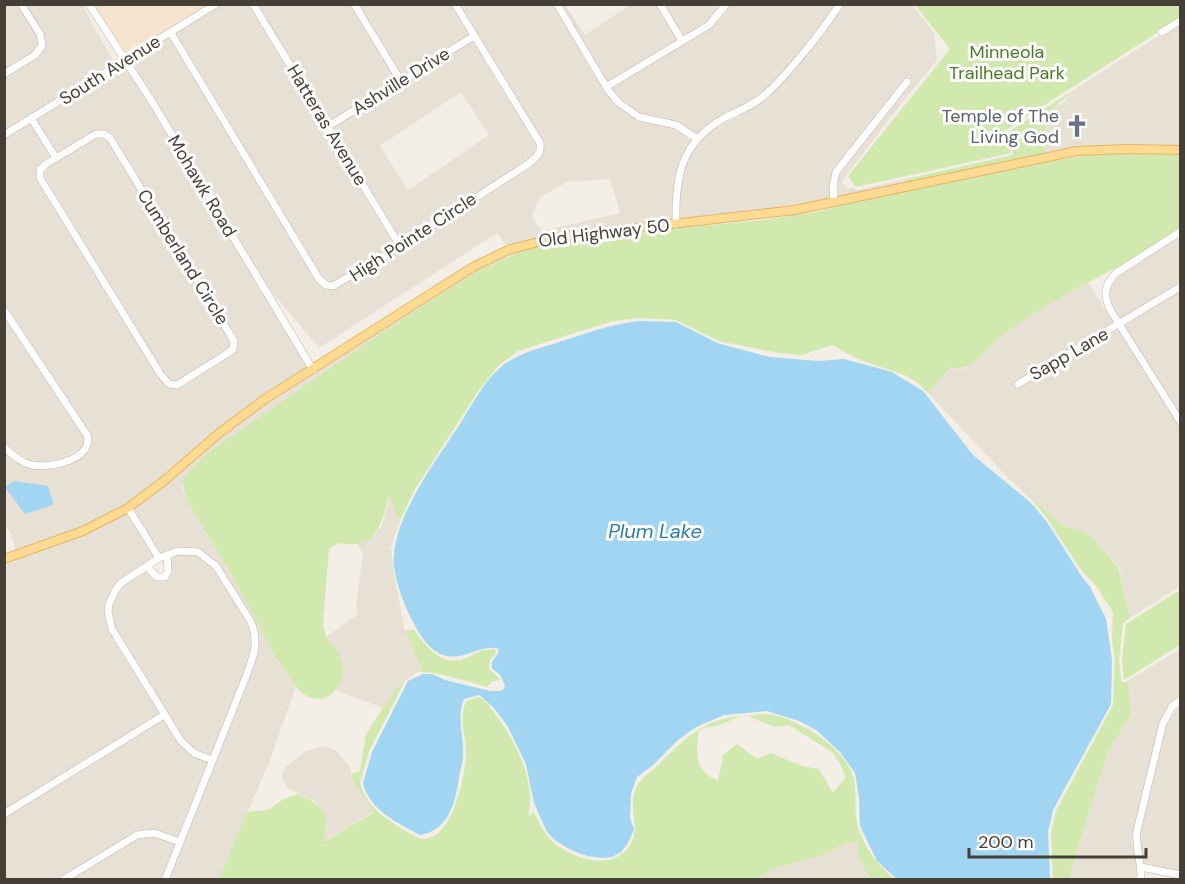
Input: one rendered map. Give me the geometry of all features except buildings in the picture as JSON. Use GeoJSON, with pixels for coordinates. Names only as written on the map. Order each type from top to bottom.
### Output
{"type":"FeatureCollection","features":[{"type":"Feature","properties":{"kind":"main road","name":"Old Highway 50"},"geometry":{"type":"LineString","coordinates":[[4,559],[83,531],[128,508],[238,418],[473,267],[508,250],[558,237],[759,215],[834,202],[1077,151],[1180,150]]}},
{"type":"Feature","properties":{"kind":"street"},"geometry":{"type":"LineString","coordinates":[[4,74],[35,55],[42,46],[40,34],[21,4]]}},
{"type":"Feature","properties":{"kind":"street","name":"Mohawk Road"},"geometry":{"type":"LineString","coordinates":[[89,4],[151,100],[313,369]]}},
{"type":"Feature","properties":{"kind":"street","name":"South Avenue"},"geometry":{"type":"LineString","coordinates":[[4,135],[216,4]]}},
{"type":"Feature","properties":{"kind":"street","name":"Hatteras Avenue"},"geometry":{"type":"LineString","coordinates":[[253,4],[400,246]]}},
{"type":"Feature","properties":{"kind":"street"},"geometry":{"type":"LineString","coordinates":[[354,4],[401,81]]}},
{"type":"Feature","properties":{"kind":"street","name":"High Pointe Circle"},"geometry":{"type":"LineString","coordinates":[[171,33],[323,283],[333,286],[528,164],[540,151],[540,143],[455,4]]}},
{"type":"Feature","properties":{"kind":"street"},"geometry":{"type":"LineString","coordinates":[[557,4],[606,87],[619,103],[639,117],[675,125],[698,139]]}},
{"type":"Feature","properties":{"kind":"street"},"geometry":{"type":"LineString","coordinates":[[660,4],[682,41]]}},
{"type":"Feature","properties":{"kind":"street"},"geometry":{"type":"LineString","coordinates":[[606,87],[709,25],[726,4]]}},
{"type":"Feature","properties":{"kind":"street"},"geometry":{"type":"LineString","coordinates":[[676,224],[677,182],[684,161],[698,139],[712,126],[767,94],[840,4]]}},
{"type":"Feature","properties":{"kind":"street"},"geometry":{"type":"LineString","coordinates":[[1162,32],[1180,21]]}},
{"type":"Feature","properties":{"kind":"street","name":"Ashville Drive"},"geometry":{"type":"LineString","coordinates":[[327,127],[474,36]]}},
{"type":"Feature","properties":{"kind":"street"},"geometry":{"type":"LineString","coordinates":[[834,202],[835,177],[840,166],[907,82]]}},
{"type":"Feature","properties":{"kind":"street"},"geometry":{"type":"LineString","coordinates":[[31,118],[56,158]]}},
{"type":"Feature","properties":{"kind":"street","name":"Cumberland Circle"},"geometry":{"type":"LineString","coordinates":[[96,134],[104,134],[110,138],[231,335],[234,345],[228,353],[180,384],[173,385],[165,380],[42,183],[40,170],[56,158],[96,134]]}},
{"type":"Feature","properties":{"kind":"street"},"geometry":{"type":"LineString","coordinates":[[1180,232],[1116,273],[1109,280],[1106,300],[1180,421]]}},
{"type":"Feature","properties":{"kind":"street","name":"Sapp Lane"},"geometry":{"type":"LineString","coordinates":[[1018,384],[1180,287]]}},
{"type":"Feature","properties":{"kind":"street"},"geometry":{"type":"LineString","coordinates":[[4,310],[87,435],[88,442],[86,449],[76,457],[44,466],[24,462],[4,447]]}},
{"type":"Feature","properties":{"kind":"street"},"geometry":{"type":"LineString","coordinates":[[128,508],[159,558]]}},
{"type":"Feature","properties":{"kind":"street"},"geometry":{"type":"LineString","coordinates":[[165,879],[256,651],[256,632],[251,622],[210,560],[191,551],[178,551],[159,558],[121,583],[109,604],[109,620],[117,639],[181,741],[189,749],[212,760]]}},
{"type":"Feature","properties":{"kind":"street"},"geometry":{"type":"LineString","coordinates":[[147,567],[157,577],[165,577],[168,571],[167,555]]}},
{"type":"Feature","properties":{"kind":"street"},"geometry":{"type":"LineString","coordinates":[[1141,879],[1141,867],[1136,851],[1137,831],[1160,732],[1167,716],[1180,700]]}},
{"type":"Feature","properties":{"kind":"street"},"geometry":{"type":"LineString","coordinates":[[4,814],[164,715]]}},
{"type":"Feature","properties":{"kind":"street"},"geometry":{"type":"LineString","coordinates":[[63,879],[136,835],[154,833],[180,842]]}},
{"type":"Feature","properties":{"kind":"street"},"geometry":{"type":"LineString","coordinates":[[1141,867],[1180,875]]}},
{"type":"Feature","properties":{"kind":"shaded area"},"geometry":{"type":"Polygon","coordinates":[[[5,5],[18,5],[37,35],[39,45],[33,52],[5,70],[5,5]]]}},
{"type":"Feature","properties":{"kind":"shaded area"},"geometry":{"type":"Polygon","coordinates":[[[25,5],[83,5],[112,58],[111,63],[76,88],[5,131],[5,78],[38,58],[45,47],[25,5]]]}},
{"type":"Feature","properties":{"kind":"shaded area"},"geometry":{"type":"Polygon","coordinates":[[[93,5],[210,5],[125,57],[93,5]]]}},
{"type":"Feature","properties":{"kind":"shaded area"},"geometry":{"type":"Polygon","coordinates":[[[222,5],[250,5],[396,244],[332,282],[327,282],[322,277],[175,34],[222,5]]]}},
{"type":"Feature","properties":{"kind":"shaded area"},"geometry":{"type":"Polygon","coordinates":[[[257,5],[351,5],[397,80],[328,122],[257,5]]]}},
{"type":"Feature","properties":{"kind":"shaded area"},"geometry":{"type":"Polygon","coordinates":[[[358,5],[452,5],[470,34],[402,77],[358,5]]]}},
{"type":"Feature","properties":{"kind":"shaded area"},"geometry":{"type":"Polygon","coordinates":[[[459,5],[553,5],[605,91],[617,106],[637,120],[675,128],[693,139],[681,159],[674,181],[673,221],[557,234],[507,247],[497,233],[319,348],[262,280],[129,63],[170,37],[317,280],[326,288],[335,289],[387,258],[530,166],[542,156],[543,141],[459,5]],[[610,179],[567,182],[540,197],[532,216],[542,231],[620,213],[610,179]]]}},
{"type":"Feature","properties":{"kind":"shaded area"},"geometry":{"type":"Polygon","coordinates":[[[560,5],[565,5],[585,35],[630,5],[657,5],[678,39],[607,83],[560,5]]]}},
{"type":"Feature","properties":{"kind":"shaded area"},"geometry":{"type":"Polygon","coordinates":[[[664,5],[723,5],[707,22],[683,36],[664,5]]]}},
{"type":"Feature","properties":{"kind":"shaded area"},"geometry":{"type":"Polygon","coordinates":[[[730,5],[836,5],[789,65],[765,91],[710,123],[697,135],[676,122],[639,114],[620,101],[611,89],[711,28],[730,5]]]}},
{"type":"Feature","properties":{"kind":"shaded area"},"geometry":{"type":"Polygon","coordinates":[[[844,5],[912,5],[934,33],[937,60],[841,182],[849,189],[853,187],[856,190],[906,179],[906,183],[837,198],[839,174],[911,82],[907,77],[838,164],[832,177],[831,199],[794,206],[679,220],[679,192],[683,172],[700,141],[714,129],[769,96],[844,5]]]}},
{"type":"Feature","properties":{"kind":"shaded area"},"geometry":{"type":"Polygon","coordinates":[[[1180,25],[1180,146],[1097,146],[1044,154],[1047,121],[1052,109],[1065,101],[1072,91],[1160,35],[1180,25]]]}},
{"type":"Feature","properties":{"kind":"shaded area"},"geometry":{"type":"Polygon","coordinates":[[[474,40],[537,144],[537,150],[526,161],[401,241],[332,128],[474,40]],[[461,92],[380,146],[408,190],[489,135],[461,92]]]}},
{"type":"Feature","properties":{"kind":"shaded area"},"geometry":{"type":"Polygon","coordinates":[[[124,66],[308,368],[236,416],[126,506],[82,528],[15,551],[5,522],[4,452],[28,468],[51,469],[77,460],[88,452],[91,443],[89,433],[5,304],[5,139],[30,123],[52,156],[37,169],[40,185],[163,382],[173,389],[182,387],[221,363],[235,351],[237,346],[234,333],[112,135],[104,131],[96,131],[57,153],[36,120],[124,66]]]}},
{"type":"Feature","properties":{"kind":"shaded area"},"geometry":{"type":"Polygon","coordinates":[[[98,137],[107,140],[231,341],[226,351],[178,381],[170,381],[163,373],[43,177],[43,172],[48,167],[98,137]]]}},
{"type":"Feature","properties":{"kind":"shaded area"},"geometry":{"type":"Polygon","coordinates":[[[613,234],[522,251],[477,271],[379,334],[206,454],[182,487],[186,499],[233,577],[274,654],[296,686],[270,760],[219,879],[169,879],[259,651],[259,639],[254,621],[212,558],[192,548],[177,548],[160,554],[132,510],[220,437],[267,402],[475,270],[509,253],[559,241],[613,234]]]}},
{"type":"Feature","properties":{"kind":"shaded area"},"geometry":{"type":"Polygon","coordinates":[[[1180,236],[1180,283],[1120,320],[1110,303],[1108,292],[1112,282],[1132,266],[1180,236]]]}},
{"type":"Feature","properties":{"kind":"shaded area"},"geometry":{"type":"Polygon","coordinates":[[[1088,282],[1114,324],[1014,383],[1018,388],[1118,330],[1180,428],[1180,586],[1130,618],[1119,567],[1088,533],[1062,525],[1008,478],[928,393],[950,367],[965,368],[1000,337],[1042,307],[1088,282]]]}},
{"type":"Feature","properties":{"kind":"shaded area"},"geometry":{"type":"Polygon","coordinates":[[[1180,291],[1180,416],[1124,326],[1180,291]]]}},
{"type":"Feature","properties":{"kind":"shaded area"},"geometry":{"type":"Polygon","coordinates":[[[4,315],[84,436],[84,446],[62,459],[43,463],[29,461],[20,457],[5,442],[4,315]]]}},
{"type":"Feature","properties":{"kind":"shaded area"},"geometry":{"type":"Polygon","coordinates":[[[390,494],[397,517],[401,518],[391,547],[396,585],[405,630],[422,669],[394,691],[383,708],[335,690],[341,682],[326,637],[358,614],[356,605],[363,554],[357,543],[374,536],[382,525],[390,494]]]}},
{"type":"Feature","properties":{"kind":"shaded area"},"geometry":{"type":"Polygon","coordinates":[[[127,513],[155,557],[119,580],[114,586],[106,603],[106,620],[114,641],[160,714],[4,810],[4,565],[16,561],[16,558],[85,534],[127,513]]]}},
{"type":"Feature","properties":{"kind":"shaded area"},"geometry":{"type":"Polygon","coordinates":[[[179,554],[197,555],[214,568],[253,633],[253,649],[211,756],[195,750],[183,739],[115,628],[111,613],[112,605],[123,586],[147,571],[158,581],[167,580],[171,573],[170,557],[179,554]]]}},
{"type":"Feature","properties":{"kind":"shaded area"},"geometry":{"type":"Polygon","coordinates":[[[1180,649],[1180,696],[1170,705],[1160,722],[1134,830],[1132,842],[1138,867],[1138,879],[1070,880],[1071,870],[1108,751],[1131,714],[1128,681],[1180,649]]]}},
{"type":"Feature","properties":{"kind":"shaded area"},"geometry":{"type":"Polygon","coordinates":[[[1180,705],[1180,871],[1143,864],[1139,850],[1140,832],[1166,725],[1180,705]]]}},
{"type":"Feature","properties":{"kind":"shaded area"},"geometry":{"type":"Polygon","coordinates":[[[163,720],[187,752],[208,762],[178,838],[155,830],[135,832],[57,879],[5,880],[5,818],[163,720]]]}},
{"type":"Feature","properties":{"kind":"shaded area"},"geometry":{"type":"Polygon","coordinates":[[[324,746],[337,751],[350,768],[353,781],[374,811],[323,842],[327,825],[317,803],[288,788],[281,777],[286,767],[306,751],[324,746]]]}},
{"type":"Feature","properties":{"kind":"shaded area"},"geometry":{"type":"Polygon","coordinates":[[[154,837],[176,844],[162,879],[70,880],[138,838],[154,837]]]}},
{"type":"Feature","properties":{"kind":"shaded area"},"geometry":{"type":"Polygon","coordinates":[[[858,841],[865,868],[871,879],[758,880],[772,869],[823,855],[844,844],[858,841]]]}},
{"type":"Feature","properties":{"kind":"green space","name":"Minneola Trailhead Park"},"geometry":{"type":"Polygon","coordinates":[[[915,5],[1180,5],[1180,18],[1001,133],[1011,153],[856,187],[848,176],[950,49],[915,5]]]}},
{"type":"Feature","properties":{"kind":"green space"},"geometry":{"type":"Polygon","coordinates":[[[1072,91],[1053,108],[1049,116],[1045,132],[1044,154],[906,183],[906,179],[1012,155],[1013,152],[1004,135],[1072,91]]]}},
{"type":"Feature","properties":{"kind":"green space"},"geometry":{"type":"Polygon","coordinates":[[[1133,152],[1180,153],[1180,228],[1134,258],[1030,316],[1002,336],[971,363],[964,367],[950,367],[928,393],[908,377],[862,360],[832,345],[802,355],[779,353],[718,341],[676,320],[640,318],[613,321],[518,351],[498,366],[477,393],[415,489],[401,518],[397,517],[389,495],[380,525],[369,539],[361,543],[338,543],[329,549],[323,624],[326,637],[339,654],[343,667],[341,682],[332,694],[322,699],[310,698],[299,691],[274,654],[233,577],[186,499],[182,480],[206,454],[379,334],[477,271],[522,251],[613,234],[755,221],[816,212],[875,196],[998,170],[1090,155],[1133,152]]]}},
{"type":"Feature","properties":{"kind":"green space"},"geometry":{"type":"Polygon","coordinates":[[[1008,478],[1062,525],[1088,533],[1118,567],[1130,618],[1123,623],[1119,659],[1121,681],[1124,683],[1128,681],[1131,714],[1108,751],[1070,879],[1053,879],[1051,832],[1056,811],[1113,705],[1115,660],[1112,641],[1113,612],[1096,586],[1081,570],[1049,521],[1033,501],[1008,478]]]}},
{"type":"Feature","properties":{"kind":"green space"},"geometry":{"type":"Polygon","coordinates":[[[1180,590],[1180,645],[1124,680],[1122,659],[1126,624],[1180,590]]]}},
{"type":"Feature","properties":{"kind":"green space"},"geometry":{"type":"Polygon","coordinates":[[[405,630],[414,630],[435,654],[448,660],[456,661],[483,651],[496,650],[490,660],[489,669],[501,680],[492,681],[487,687],[442,675],[419,672],[422,669],[405,630]]]}},
{"type":"Feature","properties":{"kind":"green space"},"geometry":{"type":"Polygon","coordinates":[[[404,683],[369,751],[360,782],[366,796],[379,813],[419,838],[430,838],[440,832],[454,808],[466,757],[464,708],[466,702],[473,699],[480,698],[489,705],[517,750],[530,790],[528,816],[534,812],[547,836],[562,849],[581,858],[602,861],[621,855],[632,841],[635,829],[634,795],[642,779],[694,733],[727,718],[741,716],[698,732],[698,761],[704,772],[718,781],[723,755],[737,744],[757,759],[771,753],[802,766],[819,769],[833,793],[846,777],[832,752],[789,725],[775,727],[748,716],[767,714],[779,716],[805,727],[818,735],[840,755],[853,777],[857,821],[864,842],[872,856],[894,879],[871,879],[858,857],[858,841],[844,844],[823,855],[772,869],[758,879],[219,879],[247,812],[268,810],[284,799],[298,794],[318,806],[325,815],[324,842],[374,812],[353,781],[352,774],[360,771],[366,734],[394,691],[404,683]]]}},
{"type":"Feature","properties":{"kind":"water","name":"Plum Lake"},"geometry":{"type":"Polygon","coordinates":[[[640,321],[676,322],[717,343],[770,357],[818,361],[844,359],[892,372],[923,391],[973,455],[1031,503],[1047,522],[1090,587],[1106,619],[1112,660],[1111,704],[1053,810],[1048,832],[1049,879],[897,879],[877,861],[860,826],[855,773],[840,752],[816,730],[799,721],[767,711],[724,715],[696,727],[637,777],[631,794],[630,818],[634,829],[621,852],[612,857],[587,856],[571,850],[547,832],[534,803],[526,764],[507,725],[493,707],[479,695],[464,699],[460,720],[463,760],[453,806],[438,828],[420,835],[386,815],[371,801],[363,783],[372,752],[408,681],[423,674],[432,674],[445,680],[490,691],[500,691],[505,685],[500,675],[492,668],[492,662],[499,652],[497,648],[482,649],[456,656],[441,654],[424,640],[414,625],[396,579],[394,562],[397,537],[411,502],[480,392],[502,366],[535,349],[607,327],[640,321]]]}},
{"type":"Feature","properties":{"kind":"water"},"geometry":{"type":"Polygon","coordinates":[[[14,481],[48,486],[52,505],[25,514],[5,487],[14,481]]]}},
{"type":"Feature","properties":{"kind":"place","name":"Temple of The Living God"},"geometry":{"type":"Point","coordinates":[1077,126]}}]}
